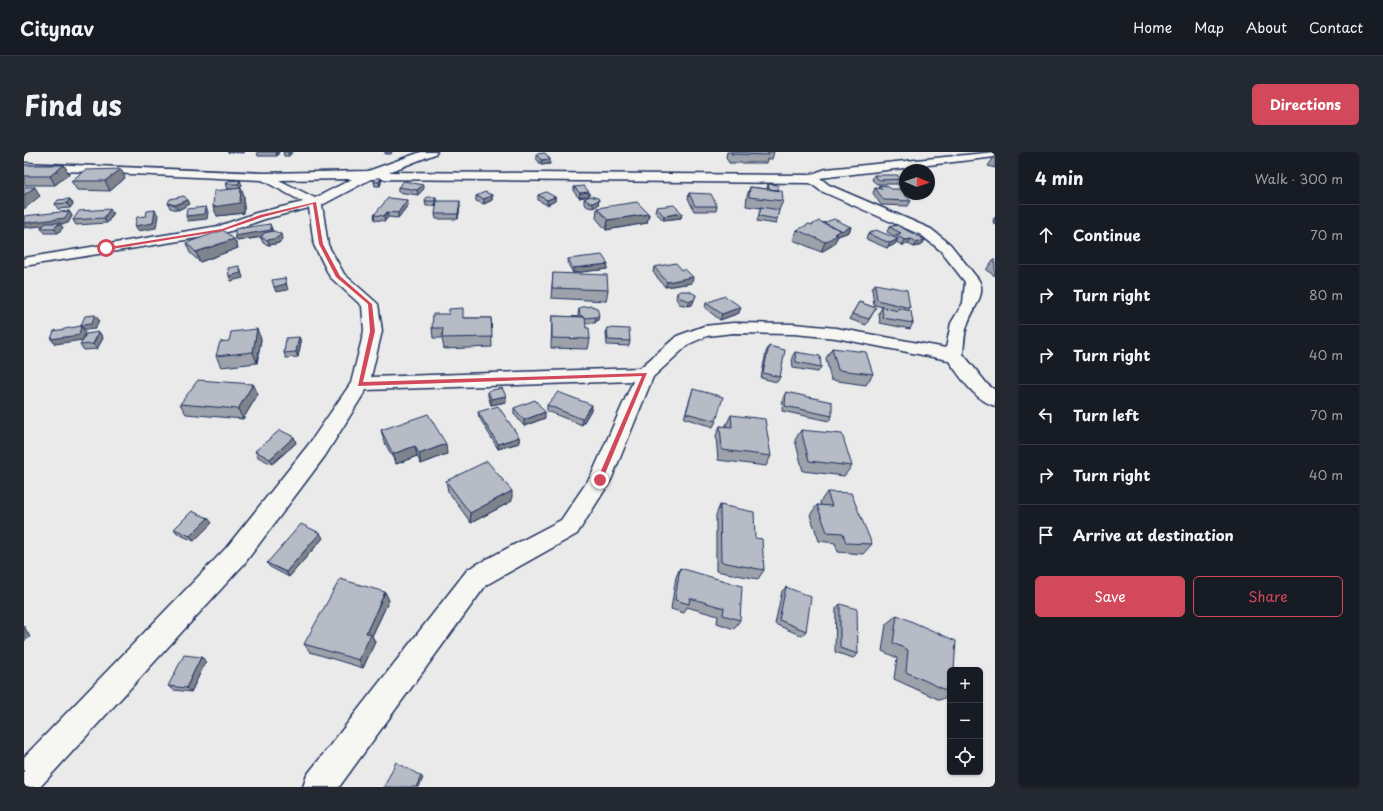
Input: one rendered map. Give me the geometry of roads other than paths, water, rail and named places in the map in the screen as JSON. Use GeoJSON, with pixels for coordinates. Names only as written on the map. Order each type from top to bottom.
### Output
{"type":"FeatureCollection","features":[{"type":"Feature","properties":{"kind":"street"},"geometry":{"type":"LineString","coordinates":[[24,262],[222,230],[261,216],[315,202],[369,175],[431,152]]}},
{"type":"Feature","properties":{"kind":"street"},"geometry":{"type":"LineString","coordinates":[[813,179],[815,176],[826,173],[995,154]]}},
{"type":"Feature","properties":{"kind":"street"},"geometry":{"type":"LineString","coordinates":[[24,166],[264,177],[369,175],[813,179],[825,188],[926,232],[945,247],[973,282],[971,303],[959,324],[954,355]]}},
{"type":"Feature","properties":{"kind":"street"},"geometry":{"type":"LineString","coordinates":[[264,177],[315,202]]}},
{"type":"Feature","properties":{"kind":"street"},"geometry":{"type":"LineString","coordinates":[[24,780],[235,556],[317,450],[360,384],[373,331],[370,304],[338,277],[321,244],[315,202]]}},
{"type":"Feature","properties":{"kind":"street"},"geometry":{"type":"LineString","coordinates":[[319,787],[477,577],[569,526],[600,480],[645,374],[683,340],[704,331],[733,328],[794,329],[836,333],[954,355],[981,390],[995,399]]}},
{"type":"Feature","properties":{"kind":"street"},"geometry":{"type":"LineString","coordinates":[[360,384],[645,374]]}}]}
